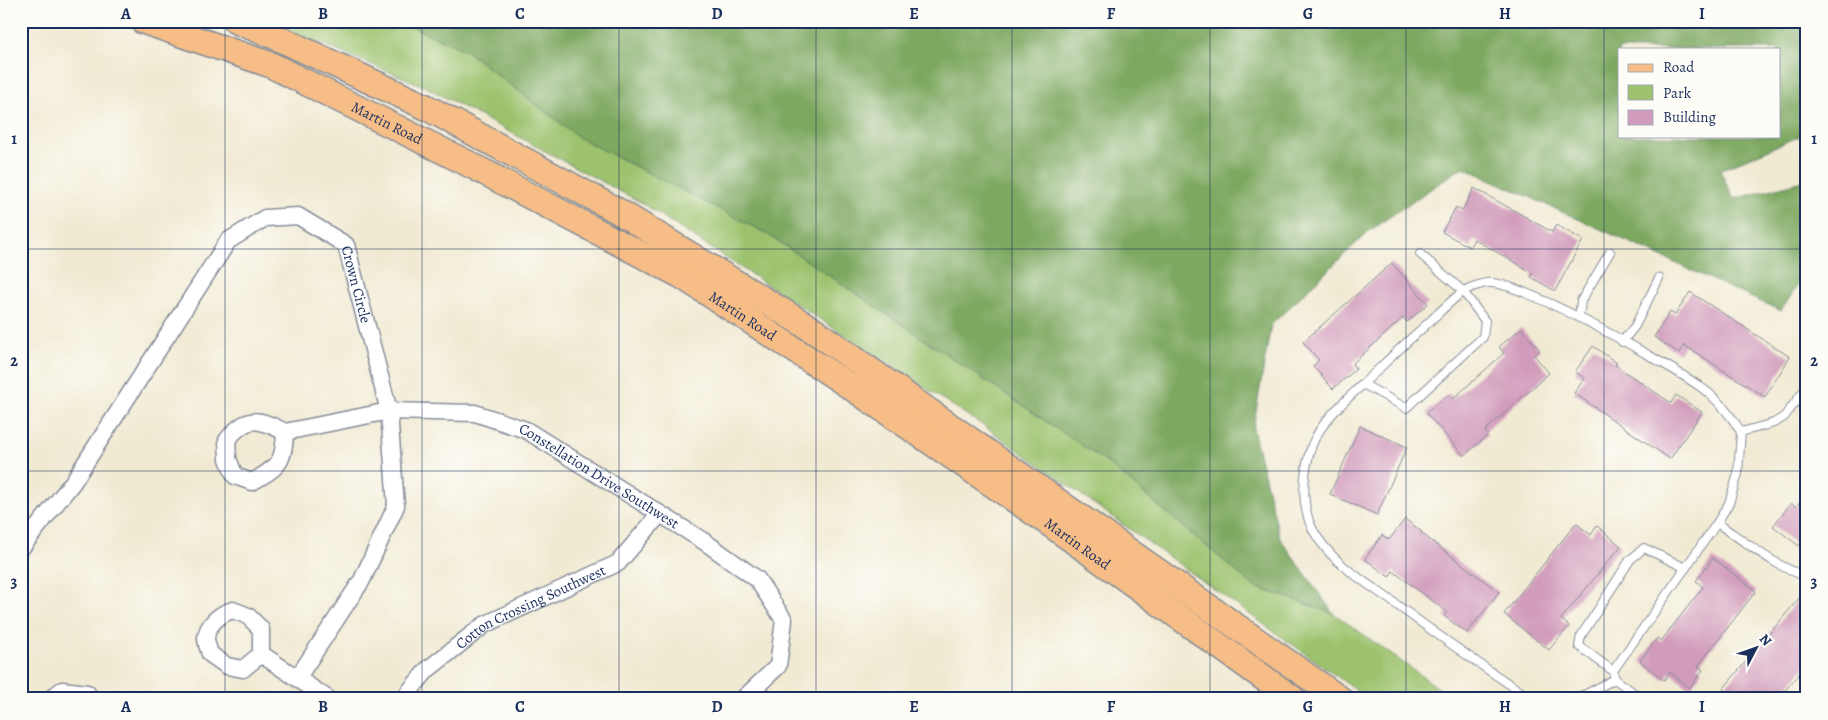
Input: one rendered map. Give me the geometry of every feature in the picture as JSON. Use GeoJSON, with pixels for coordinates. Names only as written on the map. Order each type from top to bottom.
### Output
{"type":"FeatureCollection","features":[{"type":"Feature","properties":{"kind":"main road","name":"Martin Road"},"geometry":{"type":"LineString","coordinates":[[143,21],[271,65],[465,162],[682,276],[854,389],[1044,519],[1293,699]]}},
{"type":"Feature","properties":{"kind":"main road","name":"Martin Road"},"geometry":{"type":"LineString","coordinates":[[236,21],[276,37],[426,107],[618,210],[810,328],[1340,699]]}},
{"type":"Feature","properties":{"kind":"street","name":"Crown Circle"},"geometry":{"type":"LineString","coordinates":[[21,548],[73,482],[228,241],[265,218],[298,216],[346,244],[389,412],[396,506],[362,580],[298,677]]}},
{"type":"Feature","properties":{"kind":"street","name":"Constellation Drive Southwest"},"geometry":{"type":"LineString","coordinates":[[285,432],[389,412],[475,413],[526,430],[659,515],[705,542],[756,579],[784,620],[778,666],[743,699]]}},
{"type":"Feature","properties":{"kind":"street","name":"Cotton Crossing Southwest"},"geometry":{"type":"LineString","coordinates":[[403,699],[427,670],[484,625],[618,563],[659,515]]}},
{"type":"Feature","properties":{"kind":"street"},"geometry":{"type":"LineString","coordinates":[[261,654],[298,677],[328,699]]}},
{"type":"Feature","properties":{"kind":"street"},"geometry":{"type":"LineString","coordinates":[[50,699],[62,690],[87,693],[91,699]]}},
{"type":"Feature","properties":{"kind":"lane"},"geometry":{"type":"LineString","coordinates":[[1578,318],[1581,301],[1610,252]]}},
{"type":"Feature","properties":{"kind":"lane"},"geometry":{"type":"LineString","coordinates":[[1363,384],[1406,408],[1483,337],[1485,321],[1462,291],[1420,254]]}},
{"type":"Feature","properties":{"kind":"lane"},"geometry":{"type":"LineString","coordinates":[[1622,342],[1635,326],[1659,278]]}},
{"type":"Feature","properties":{"kind":"lane"},"geometry":{"type":"LineString","coordinates":[[1532,699],[1351,574],[1328,552],[1313,529],[1306,509],[1306,468],[1313,444],[1329,418],[1462,291],[1490,282],[1525,292],[1578,318],[1702,388],[1725,407],[1741,432],[1738,474],[1729,503],[1717,523],[1614,675],[1586,694],[1572,699]]}},
{"type":"Feature","properties":{"kind":"lane"},"geometry":{"type":"LineString","coordinates":[[1741,432],[1774,423],[1784,417],[1807,387]]}},
{"type":"Feature","properties":{"kind":"lane"},"geometry":{"type":"LineString","coordinates":[[1717,523],[1792,572],[1807,576]]}},
{"type":"Feature","properties":{"kind":"lane"},"geometry":{"type":"LineString","coordinates":[[1642,699],[1579,646],[1580,636],[1630,560],[1644,548],[1686,568]]}},
{"type":"Feature","properties":{"kind":"green space"},"geometry":{"type":"Polygon","coordinates":[[[264,21],[399,21],[465,50],[580,138],[766,233],[1105,461],[1255,587],[1333,613],[1454,699],[1369,699],[990,430],[640,202],[424,86],[264,21]]]}},
{"type":"Feature","properties":{"kind":"green space"},"geometry":{"type":"Polygon","coordinates":[[[399,21],[1807,21],[1807,133],[1720,170],[1734,199],[1807,180],[1807,271],[1781,311],[1463,167],[1369,231],[1271,325],[1253,429],[1280,538],[1333,613],[1255,587],[1105,461],[766,233],[580,138],[465,50],[399,21]]]}},
{"type":"Feature","properties":{"kind":"building"},"geometry":{"type":"Polygon","coordinates":[[[1474,188],[1552,232],[1556,225],[1583,240],[1555,291],[1531,277],[1533,273],[1474,239],[1470,247],[1442,232],[1456,207],[1462,211],[1474,188]]]}},
{"type":"Feature","properties":{"kind":"building"},"geometry":{"type":"Polygon","coordinates":[[[1392,263],[1428,304],[1407,322],[1403,318],[1352,364],[1356,369],[1333,389],[1313,366],[1319,360],[1303,342],[1392,263]]]}},
{"type":"Feature","properties":{"kind":"building"},"geometry":{"type":"Polygon","coordinates":[[[1690,292],[1790,357],[1765,397],[1684,345],[1679,353],[1654,337],[1670,312],[1675,315],[1690,292]]]}},
{"type":"Feature","properties":{"kind":"building"},"geometry":{"type":"Polygon","coordinates":[[[1521,328],[1540,350],[1534,355],[1549,373],[1485,431],[1488,435],[1464,456],[1426,413],[1449,394],[1453,399],[1504,353],[1499,347],[1521,328]]]}},
{"type":"Feature","properties":{"kind":"building"},"geometry":{"type":"Polygon","coordinates":[[[1593,346],[1617,363],[1615,365],[1671,403],[1676,395],[1702,412],[1670,459],[1574,393],[1585,378],[1575,372],[1593,346]]]}},
{"type":"Feature","properties":{"kind":"building"},"geometry":{"type":"Polygon","coordinates":[[[1360,426],[1407,447],[1377,515],[1330,494],[1360,426]]]}},
{"type":"Feature","properties":{"kind":"building"},"geometry":{"type":"Polygon","coordinates":[[[1807,492],[1807,539],[1805,537],[1799,546],[1773,526],[1791,503],[1796,507],[1807,492]]]}},
{"type":"Feature","properties":{"kind":"building"},"geometry":{"type":"Polygon","coordinates":[[[1405,519],[1499,592],[1467,633],[1444,616],[1447,612],[1393,571],[1389,577],[1365,559],[1382,535],[1389,540],[1405,519]]]}},
{"type":"Feature","properties":{"kind":"building"},"geometry":{"type":"Polygon","coordinates":[[[1576,523],[1591,535],[1597,526],[1621,546],[1561,619],[1569,626],[1549,650],[1504,614],[1576,523]]]}},
{"type":"Feature","properties":{"kind":"building"},"geometry":{"type":"Polygon","coordinates":[[[1713,558],[1756,591],[1698,666],[1703,670],[1690,688],[1670,672],[1664,680],[1640,661],[1657,638],[1661,641],[1703,587],[1696,581],[1713,558]]]}},
{"type":"Feature","properties":{"kind":"building"},"geometry":{"type":"Polygon","coordinates":[[[1800,597],[1807,602],[1807,664],[1778,699],[1735,699],[1723,689],[1800,597]]]}}]}
